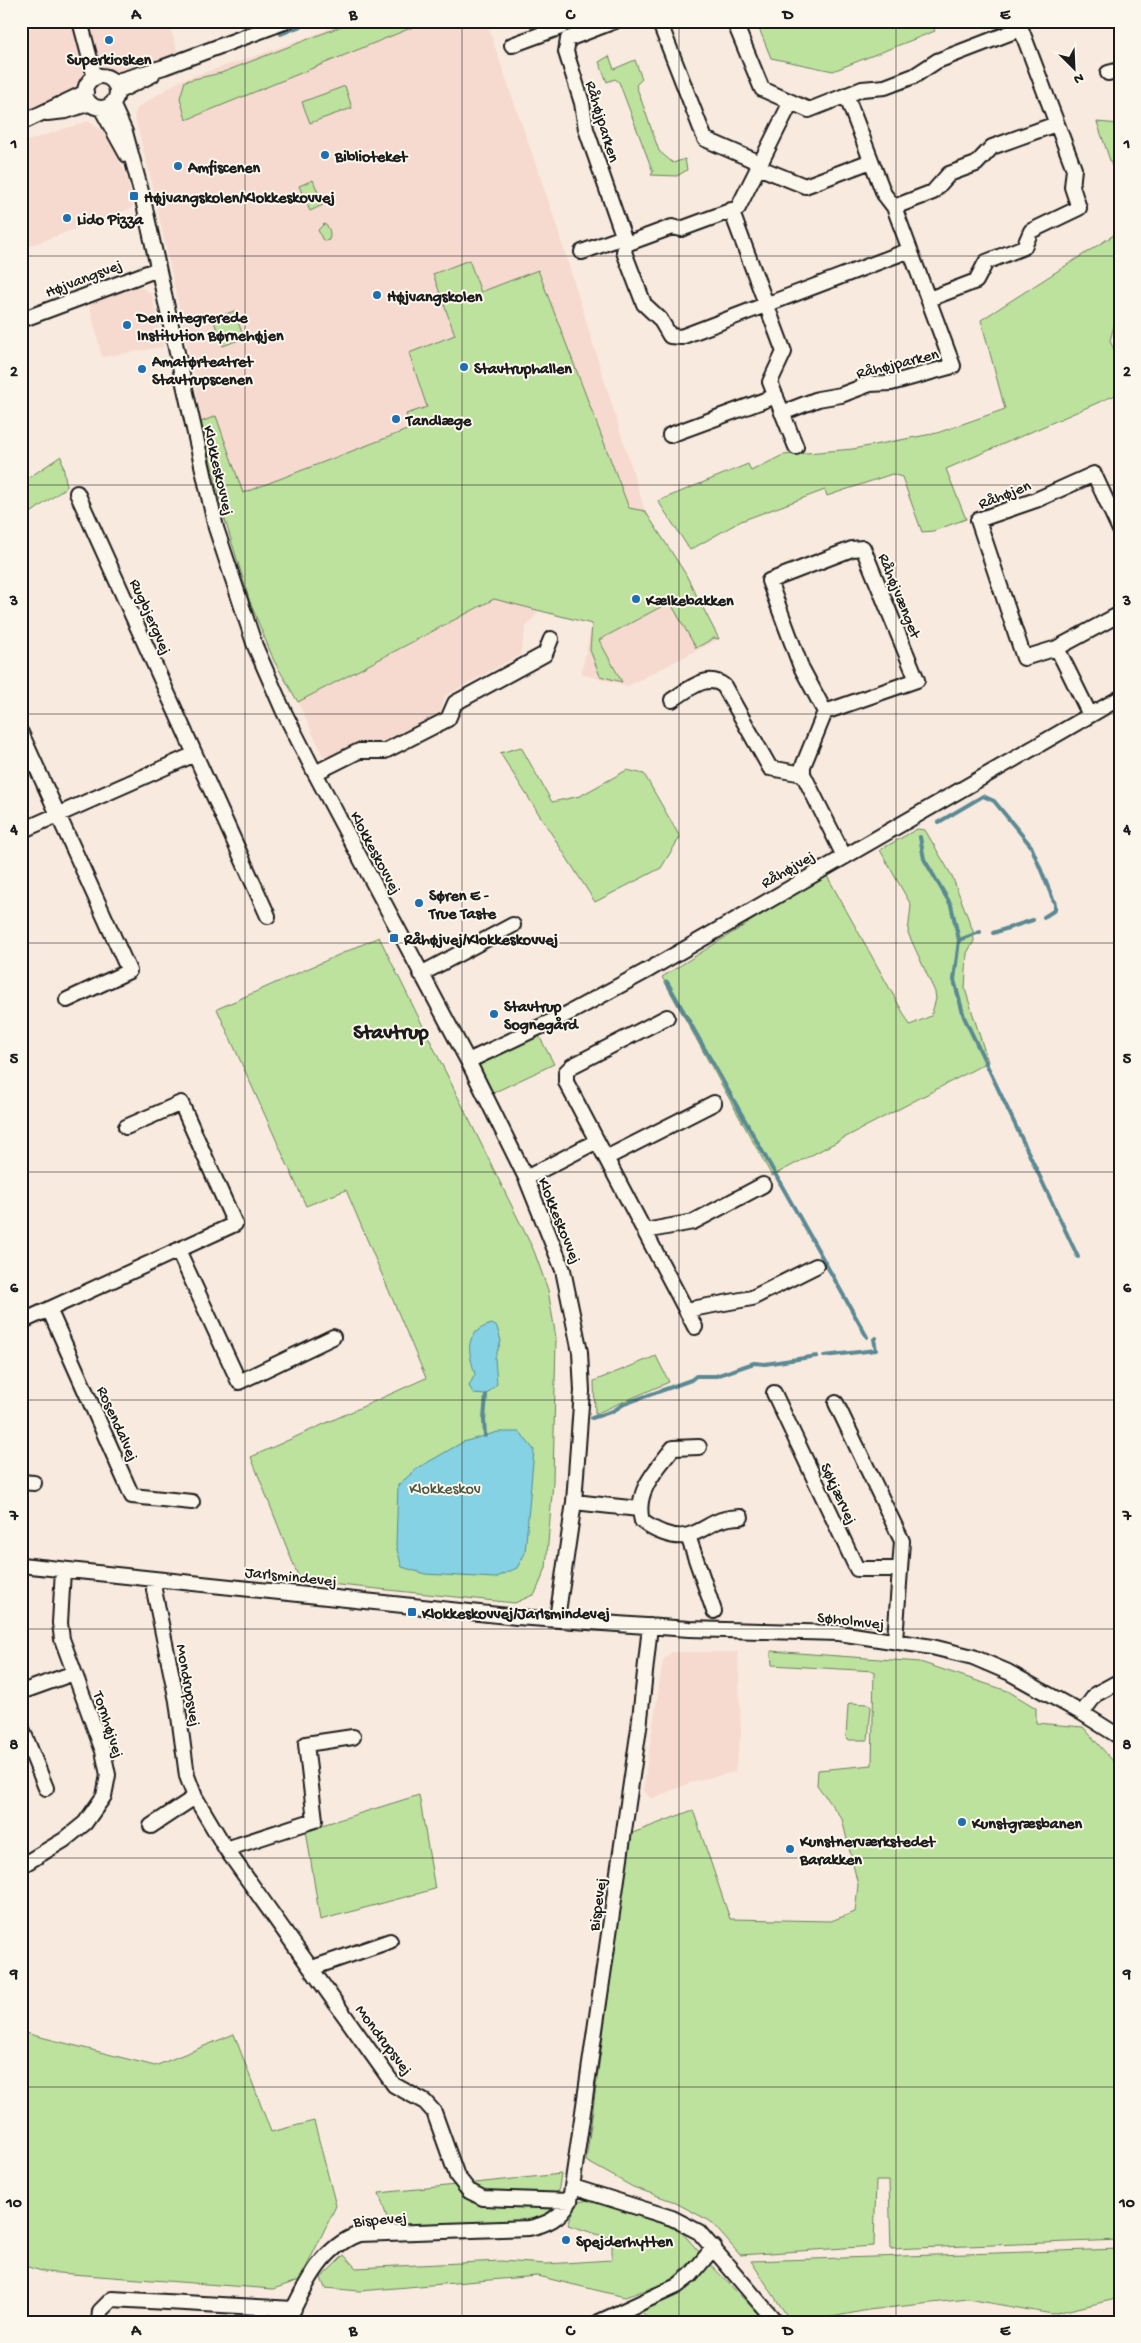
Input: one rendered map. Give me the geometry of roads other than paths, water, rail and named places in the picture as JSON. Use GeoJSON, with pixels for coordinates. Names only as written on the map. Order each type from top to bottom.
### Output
{"type":"FeatureCollection","features":[{"type":"Feature","properties":{"kind":"street"},"geometry":{"type":"LineString","coordinates":[[80,21],[95,78],[88,83],[103,97]]}},
{"type":"Feature","properties":{"kind":"street"},"geometry":{"type":"LineString","coordinates":[[21,123],[46,113],[63,102],[103,97],[126,90],[164,67],[287,21]]}},
{"type":"Feature","properties":{"kind":"street"},"geometry":{"type":"LineString","coordinates":[[567,43],[574,37],[616,21]]}},
{"type":"Feature","properties":{"kind":"street"},"geometry":{"type":"LineString","coordinates":[[659,21],[705,139],[805,186],[871,161]]}},
{"type":"Feature","properties":{"kind":"street"},"geometry":{"type":"LineString","coordinates":[[734,21],[762,89],[809,110],[862,89],[885,87],[914,76],[937,61],[1019,25],[1074,169],[1072,187],[1079,208],[1031,231],[1024,246],[986,262],[976,281],[929,299]]}},
{"type":"Feature","properties":{"kind":"street","name":"Råhøjparken"},"geometry":{"type":"LineString","coordinates":[[512,45],[560,24],[567,43],[566,52],[582,103],[586,129],[625,241],[624,252],[644,304],[660,319],[670,336],[681,337],[910,250]]}},
{"type":"Feature","properties":{"kind":"street","name":"Råhøjparken"},"geometry":{"type":"LineString","coordinates":[[782,412],[818,398],[841,395],[870,384],[891,383],[953,366],[894,207],[884,194],[846,95]]}},
{"type":"Feature","properties":{"kind":"street","name":"Klokkeskovvej"},"geometry":{"type":"LineString","coordinates":[[103,97],[115,136],[132,162],[142,196],[214,518],[226,560],[256,646],[283,710],[468,1061],[526,1178],[564,1270],[580,1352],[582,1391],[574,1502],[557,1620]]}},
{"type":"Feature","properties":{"kind":"street"},"geometry":{"type":"LineString","coordinates":[[582,252],[672,227],[681,229],[738,208],[790,102]]}},
{"type":"Feature","properties":{"kind":"street"},"geometry":{"type":"LineString","coordinates":[[894,207],[933,192],[949,174],[976,164],[992,148],[1056,124]]}},
{"type":"Feature","properties":{"kind":"street"},"geometry":{"type":"LineString","coordinates":[[730,210],[784,352],[770,382],[796,447]]}},
{"type":"Feature","properties":{"kind":"street","name":"Højvangsvej"},"geometry":{"type":"LineString","coordinates":[[21,320],[158,268]]}},
{"type":"Feature","properties":{"kind":"street"},"geometry":{"type":"LineString","coordinates":[[670,435],[776,396]]}},
{"type":"Feature","properties":{"kind":"street","name":"Råhøjen"},"geometry":{"type":"LineString","coordinates":[[1120,530],[1094,474],[1036,500],[978,520],[1024,658],[1056,648],[1120,614]]}},
{"type":"Feature","properties":{"kind":"street","name":"Rugbjergvej"},"geometry":{"type":"LineString","coordinates":[[77,493],[268,916]]}},
{"type":"Feature","properties":{"kind":"street","name":"Råhøjvænget"},"geometry":{"type":"LineString","coordinates":[[863,548],[917,680],[826,712],[801,667],[769,581],[852,549],[863,548]]}},
{"type":"Feature","properties":{"kind":"street"},"geometry":{"type":"LineString","coordinates":[[315,773],[359,751],[385,751],[448,719],[455,703],[545,654],[551,639]]}},
{"type":"Feature","properties":{"kind":"street"},"geometry":{"type":"LineString","coordinates":[[1056,648],[1090,715]]}},
{"type":"Feature","properties":{"kind":"street"},"geometry":{"type":"LineString","coordinates":[[672,700],[707,680],[718,680],[724,686],[770,768],[803,774]]}},
{"type":"Feature","properties":{"kind":"street","name":"Råhøjvej"},"geometry":{"type":"LineString","coordinates":[[468,1061],[569,1013],[650,969],[1120,698]]}},
{"type":"Feature","properties":{"kind":"street"},"geometry":{"type":"LineString","coordinates":[[826,712],[803,766],[803,774],[844,856]]}},
{"type":"Feature","properties":{"kind":"street"},"geometry":{"type":"LineString","coordinates":[[21,733],[129,971],[67,1000]]}},
{"type":"Feature","properties":{"kind":"street"},"geometry":{"type":"LineString","coordinates":[[21,831],[195,754]]}},
{"type":"Feature","properties":{"kind":"street"},"geometry":{"type":"LineString","coordinates":[[421,974],[513,925]]}},
{"type":"Feature","properties":{"kind":"street"},"geometry":{"type":"LineString","coordinates":[[667,1017],[572,1066],[566,1072],[566,1082],[695,1327]]}},
{"type":"Feature","properties":{"kind":"street"},"geometry":{"type":"LineString","coordinates":[[21,1322],[235,1224],[182,1103],[126,1127]]}},
{"type":"Feature","properties":{"kind":"street"},"geometry":{"type":"LineString","coordinates":[[606,1158],[714,1103]]}},
{"type":"Feature","properties":{"kind":"street"},"geometry":{"type":"LineString","coordinates":[[526,1178],[597,1141]]}},
{"type":"Feature","properties":{"kind":"street"},"geometry":{"type":"LineString","coordinates":[[644,1231],[693,1222],[763,1184]]}},
{"type":"Feature","properties":{"kind":"street"},"geometry":{"type":"LineString","coordinates":[[178,1250],[238,1382],[333,1337]]}},
{"type":"Feature","properties":{"kind":"street"},"geometry":{"type":"LineString","coordinates":[[686,1310],[752,1298],[816,1266]]}},
{"type":"Feature","properties":{"kind":"street","name":"Rosendalvej"},"geometry":{"type":"LineString","coordinates":[[49,1309],[132,1496],[192,1502]]}},
{"type":"Feature","properties":{"kind":"street","name":"Søkjærvej"},"geometry":{"type":"LineString","coordinates":[[774,1393],[857,1569],[900,1569]]}},
{"type":"Feature","properties":{"kind":"street"},"geometry":{"type":"LineString","coordinates":[[836,1403],[902,1541],[895,1641]]}},
{"type":"Feature","properties":{"kind":"street"},"geometry":{"type":"LineString","coordinates":[[699,1447],[673,1448],[649,1479],[639,1509],[642,1520],[650,1527],[662,1532],[688,1536],[726,1517],[741,1517]]}},
{"type":"Feature","properties":{"kind":"street"},"geometry":{"type":"LineString","coordinates":[[574,1502],[639,1509]]}},
{"type":"Feature","properties":{"kind":"street"},"geometry":{"type":"LineString","coordinates":[[688,1536],[714,1611]]}},
{"type":"Feature","properties":{"kind":"street","name":"Jarlsmindevej"},"geometry":{"type":"LineString","coordinates":[[21,1565],[557,1620]]}},
{"type":"Feature","properties":{"kind":"street","name":"Tornhøjvej"},"geometry":{"type":"LineString","coordinates":[[21,1866],[64,1840],[85,1823],[104,1796],[108,1775],[103,1751],[62,1639],[60,1623],[63,1570]]}},
{"type":"Feature","properties":{"kind":"street","name":"Mondrupsvej"},"geometry":{"type":"LineString","coordinates":[[154,1579],[154,1590],[177,1701],[187,1776],[195,1797],[226,1850],[394,2085],[425,2102],[434,2112],[457,2176],[469,2191],[483,2198],[570,2201]]}},
{"type":"Feature","properties":{"kind":"street","name":"Søholmvej"},"geometry":{"type":"LineString","coordinates":[[557,1620],[839,1634],[932,1647],[973,1657],[1008,1672],[1082,1713],[1120,1737]]}},
{"type":"Feature","properties":{"kind":"street","name":"Bispevej"},"geometry":{"type":"LineString","coordinates":[[287,2322],[323,2258],[346,2239],[359,2234],[529,2228],[555,2219],[564,2212],[570,2201],[639,1728],[650,1626]]}},
{"type":"Feature","properties":{"kind":"street"},"geometry":{"type":"LineString","coordinates":[[21,1692],[74,1673]]}},
{"type":"Feature","properties":{"kind":"street"},"geometry":{"type":"LineString","coordinates":[[1082,1713],[1096,1694],[1120,1681]]}},
{"type":"Feature","properties":{"kind":"street"},"geometry":{"type":"LineString","coordinates":[[21,1726],[24,1741],[46,1788]]}},
{"type":"Feature","properties":{"kind":"street"},"geometry":{"type":"LineString","coordinates":[[226,1850],[315,1820],[306,1744],[353,1737]]}},
{"type":"Feature","properties":{"kind":"street"},"geometry":{"type":"LineString","coordinates":[[151,1826],[195,1797]]}},
{"type":"Feature","properties":{"kind":"street"},"geometry":{"type":"LineString","coordinates":[[312,1968],[390,1941]]}},
{"type":"Feature","properties":{"kind":"street"},"geometry":{"type":"LineString","coordinates":[[573,2187],[672,2218],[699,2232],[714,2247],[776,2322]]}},
{"type":"Feature","properties":{"kind":"street"},"geometry":{"type":"LineString","coordinates":[[599,2322],[677,2286],[690,2275],[714,2247]]}},
{"type":"Feature","properties":{"kind":"street"},"geometry":{"type":"LineString","coordinates":[[100,2322],[100,2311],[112,2300],[294,2309]]}},
{"type":"Feature","properties":{"kind":"water"},"geometry":{"type":"Polygon","coordinates":[[[492,1324],[497,1327],[501,1341],[495,1358],[497,1384],[486,1395],[474,1394],[469,1386],[475,1374],[470,1343],[476,1332],[492,1324]]]}},
{"type":"Feature","properties":{"kind":"water"},"geometry":{"type":"Polygon","coordinates":[[[498,1432],[520,1432],[534,1450],[525,1553],[517,1568],[495,1578],[425,1574],[402,1567],[396,1546],[398,1485],[418,1468],[463,1442],[498,1432]]]}},
{"type":"Feature","properties":{"kind":"waterway"},"geometry":{"type":"LineString","coordinates":[[281,34],[313,21]]}},
{"type":"Feature","properties":{"kind":"waterway"},"geometry":{"type":"LineString","coordinates":[[939,822],[983,796],[994,801],[1031,846],[1055,904],[1055,910],[1044,917]]}},
{"type":"Feature","properties":{"kind":"waterway"},"geometry":{"type":"LineString","coordinates":[[920,837],[924,859],[951,905],[959,940],[954,980],[964,1017],[1078,1257]]}},
{"type":"Feature","properties":{"kind":"waterway"},"geometry":{"type":"LineString","coordinates":[[993,933],[1033,920]]}},
{"type":"Feature","properties":{"kind":"waterway"},"geometry":{"type":"LineString","coordinates":[[959,940],[980,932]]}},
{"type":"Feature","properties":{"kind":"waterway"},"geometry":{"type":"LineString","coordinates":[[667,982],[867,1337]]}},
{"type":"Feature","properties":{"kind":"waterway"},"geometry":{"type":"LineString","coordinates":[[824,1356],[876,1350],[874,1339],[876,1338]]}},
{"type":"Feature","properties":{"kind":"waterway"},"geometry":{"type":"LineString","coordinates":[[592,1418],[613,1411],[624,1404],[691,1380],[696,1376],[716,1376],[754,1363],[765,1364],[817,1356]]}},
{"type":"Feature","properties":{"kind":"waterway"},"geometry":{"type":"LineString","coordinates":[[485,1436],[486,1395]]}},
{"type":"Feature","properties":{"kind":"place","name":"Superkiosken"},"geometry":{"type":"Point","coordinates":[109,40]}},
{"type":"Feature","properties":{"kind":"place","name":"Biblioteket"},"geometry":{"type":"Point","coordinates":[325,155]}},
{"type":"Feature","properties":{"kind":"place","name":"Amfiscenen"},"geometry":{"type":"Point","coordinates":[178,166]}},
{"type":"Feature","properties":{"kind":"place","name":"Højvangskolen/Klokkeskovvej"},"geometry":{"type":"Point","coordinates":[134,196]}},
{"type":"Feature","properties":{"kind":"place","name":"Lido Pizza"},"geometry":{"type":"Point","coordinates":[67,218]}},
{"type":"Feature","properties":{"kind":"place","name":"Højvangskolen"},"geometry":{"type":"Point","coordinates":[377,295]}},
{"type":"Feature","properties":{"kind":"place","name":"Den integrerede Institution Børnehøjen"},"geometry":{"type":"Point","coordinates":[127,325]}},
{"type":"Feature","properties":{"kind":"place","name":"Stavtruphallen"},"geometry":{"type":"Point","coordinates":[464,367]}},
{"type":"Feature","properties":{"kind":"place","name":"Amatørteatret Stavtrupscenen"},"geometry":{"type":"Point","coordinates":[142,369]}},
{"type":"Feature","properties":{"kind":"place","name":"Tandlæge"},"geometry":{"type":"Point","coordinates":[396,419]}},
{"type":"Feature","properties":{"kind":"place","name":"Kælkebakken"},"geometry":{"type":"Point","coordinates":[636,599]}},
{"type":"Feature","properties":{"kind":"place","name":"Søren E - True Taste"},"geometry":{"type":"Point","coordinates":[419,903]}},
{"type":"Feature","properties":{"kind":"place","name":"Råhøjvej/Klokkeskovvej"},"geometry":{"type":"Point","coordinates":[394,938]}},
{"type":"Feature","properties":{"kind":"place","name":"Stavtrup Sognegård"},"geometry":{"type":"Point","coordinates":[494,1014]}},
{"type":"Feature","properties":{"kind":"place","name":"Klokkeskovvej/Jarlsmindevej"},"geometry":{"type":"Point","coordinates":[412,1612]}},
{"type":"Feature","properties":{"kind":"place","name":"Kunstgræsbanen"},"geometry":{"type":"Point","coordinates":[962,1822]}},
{"type":"Feature","properties":{"kind":"place","name":"Kunstnerværkstedet Barakken"},"geometry":{"type":"Point","coordinates":[790,1849]}},
{"type":"Feature","properties":{"kind":"place","name":"Spejderhytten"},"geometry":{"type":"Point","coordinates":[566,2240]}},
{"type":"Feature","properties":{"kind":"district","name":"Stavtrup"},"geometry":{"type":"Point","coordinates":[391,1031]}},
{"type":"Feature","properties":{"kind":"park label","name":"Klokkeskov"},"geometry":{"type":"Point","coordinates":[445,1487]}}]}
